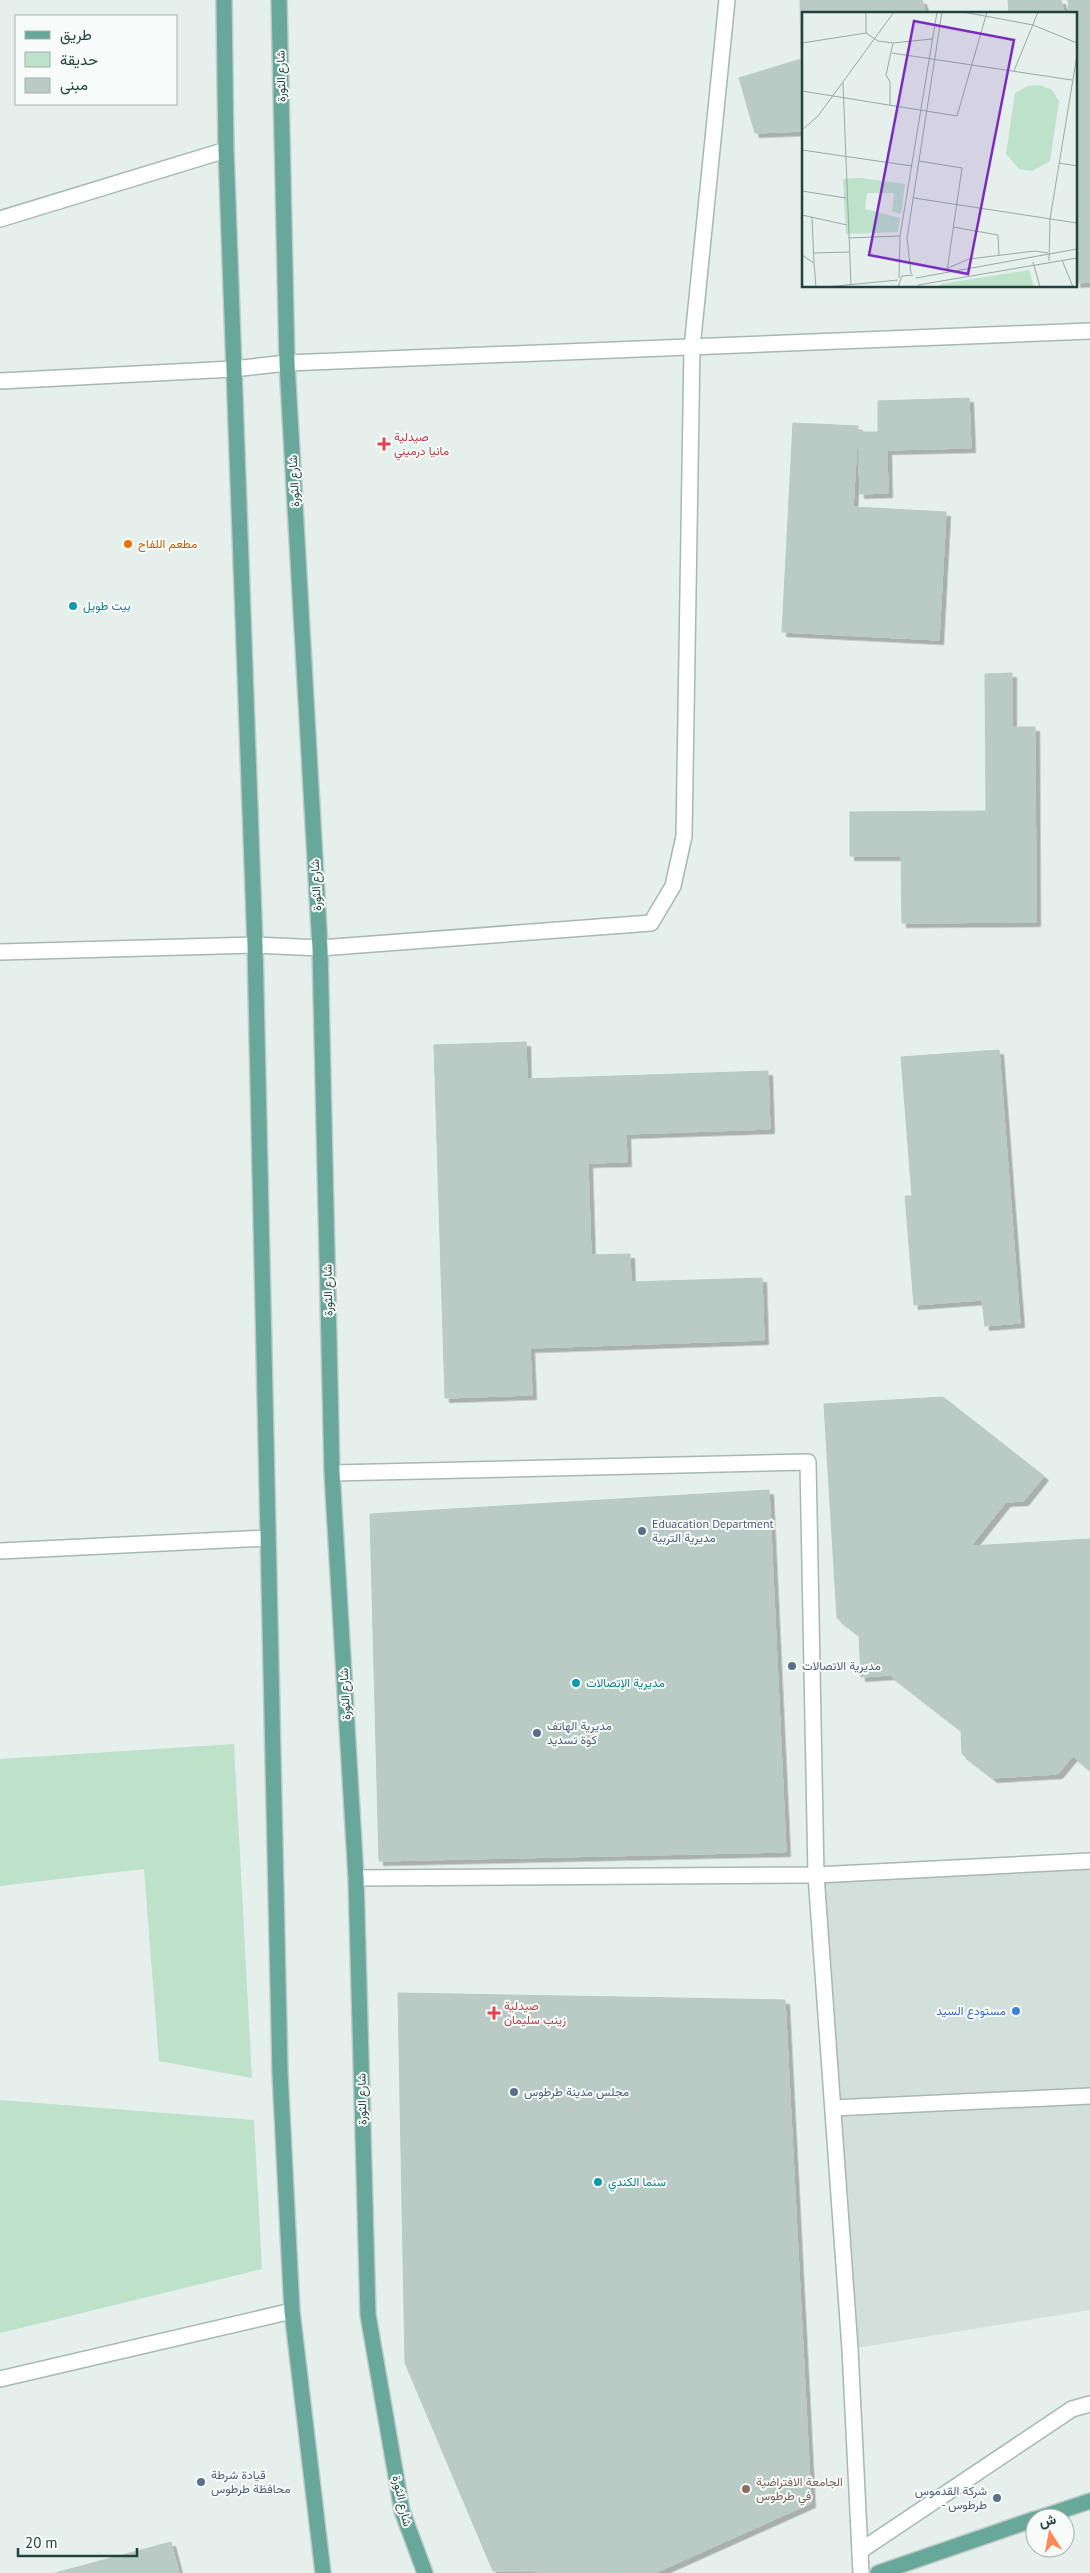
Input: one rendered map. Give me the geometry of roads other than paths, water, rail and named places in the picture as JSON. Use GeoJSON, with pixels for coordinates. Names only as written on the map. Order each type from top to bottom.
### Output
{"type":"FeatureCollection","features":[{"type":"Feature","properties":{"kind":"main road"},"geometry":{"type":"LineString","coordinates":[[224,0],[226,150],[233,369],[255,945],[280,2074],[292,2311],[323,2573]]}},
{"type":"Feature","properties":{"kind":"main road","name":"شارع الثورة"},"geometry":{"type":"LineString","coordinates":[[279,0],[287,363],[320,948],[332,1473],[356,1878],[368,2315],[402,2511],[425,2573]]}},
{"type":"Feature","properties":{"kind":"main road"},"geometry":{"type":"LineString","coordinates":[[1067,2508],[1090,2500]]}},
{"type":"Feature","properties":{"kind":"main road"},"geometry":{"type":"LineString","coordinates":[[878,2573],[1025,2522]]}},
{"type":"Feature","properties":{"kind":"street"},"geometry":{"type":"LineString","coordinates":[[0,952],[255,945],[320,948],[651,923],[673,886],[684,836],[692,348],[727,0]]}},
{"type":"Feature","properties":{"kind":"street"},"geometry":{"type":"LineString","coordinates":[[0,219],[226,150]]}},
{"type":"Feature","properties":{"kind":"street"},"geometry":{"type":"LineString","coordinates":[[0,380],[233,369],[287,363],[1090,331]]}},
{"type":"Feature","properties":{"kind":"street"},"geometry":{"type":"LineString","coordinates":[[332,1473],[808,1462],[816,1875],[850,2348],[861,2573]]}},
{"type":"Feature","properties":{"kind":"street"},"geometry":{"type":"LineString","coordinates":[[0,1551],[268,1538]]}},
{"type":"Feature","properties":{"kind":"street"},"geometry":{"type":"LineString","coordinates":[[356,1878],[816,1875],[1090,1861]]}},
{"type":"Feature","properties":{"kind":"street"},"geometry":{"type":"LineString","coordinates":[[833,2108],[1090,2096]]}},
{"type":"Feature","properties":{"kind":"street"},"geometry":{"type":"LineString","coordinates":[[0,2379],[292,2311]]}},
{"type":"Feature","properties":{"kind":"street"},"geometry":{"type":"LineString","coordinates":[[860,2551],[1072,2409],[1090,2404]]}},
{"type":"Feature","properties":{"kind":"place","name":"صيدلية مانيا درميني"},"geometry":{"type":"Point","coordinates":[384,444]}},
{"type":"Feature","properties":{"kind":"place","name":"مطعم اللفاح"},"geometry":{"type":"Point","coordinates":[128,544]}},
{"type":"Feature","properties":{"kind":"place","name":"بيت طويل"},"geometry":{"type":"Point","coordinates":[73,606]}},
{"type":"Feature","properties":{"kind":"place","name":"Eduacation Department مديرية التربية"},"geometry":{"type":"Point","coordinates":[642,1531]}},
{"type":"Feature","properties":{"kind":"place","name":"مديرية الاتصالات"},"geometry":{"type":"Point","coordinates":[792,1666]}},
{"type":"Feature","properties":{"kind":"place","name":"مديرية الإتصالات"},"geometry":{"type":"Point","coordinates":[576,1683]}},
{"type":"Feature","properties":{"kind":"place","name":"مديرية الهاتف كوة تسديد"},"geometry":{"type":"Point","coordinates":[537,1733]}},
{"type":"Feature","properties":{"kind":"place","name":"مستودع السيد"},"geometry":{"type":"Point","coordinates":[1016,2011]}},
{"type":"Feature","properties":{"kind":"place","name":"صيدلية زينب سليمان"},"geometry":{"type":"Point","coordinates":[494,2013]}},
{"type":"Feature","properties":{"kind":"place","name":"مجلس مدينة طرطوس"},"geometry":{"type":"Point","coordinates":[514,2092]}},
{"type":"Feature","properties":{"kind":"place","name":"سنما الكندي"},"geometry":{"type":"Point","coordinates":[598,2182]}},
{"type":"Feature","properties":{"kind":"place","name":"قيادة شرطة محافظة طرطوس"},"geometry":{"type":"Point","coordinates":[201,2482]}},
{"type":"Feature","properties":{"kind":"place","name":"الجامعة الافتراضية في طرطوس"},"geometry":{"type":"Point","coordinates":[746,2489]}},
{"type":"Feature","properties":{"kind":"place","name":"شركة القدموس - طرطوس"},"geometry":{"type":"Point","coordinates":[997,2498]}}]}
